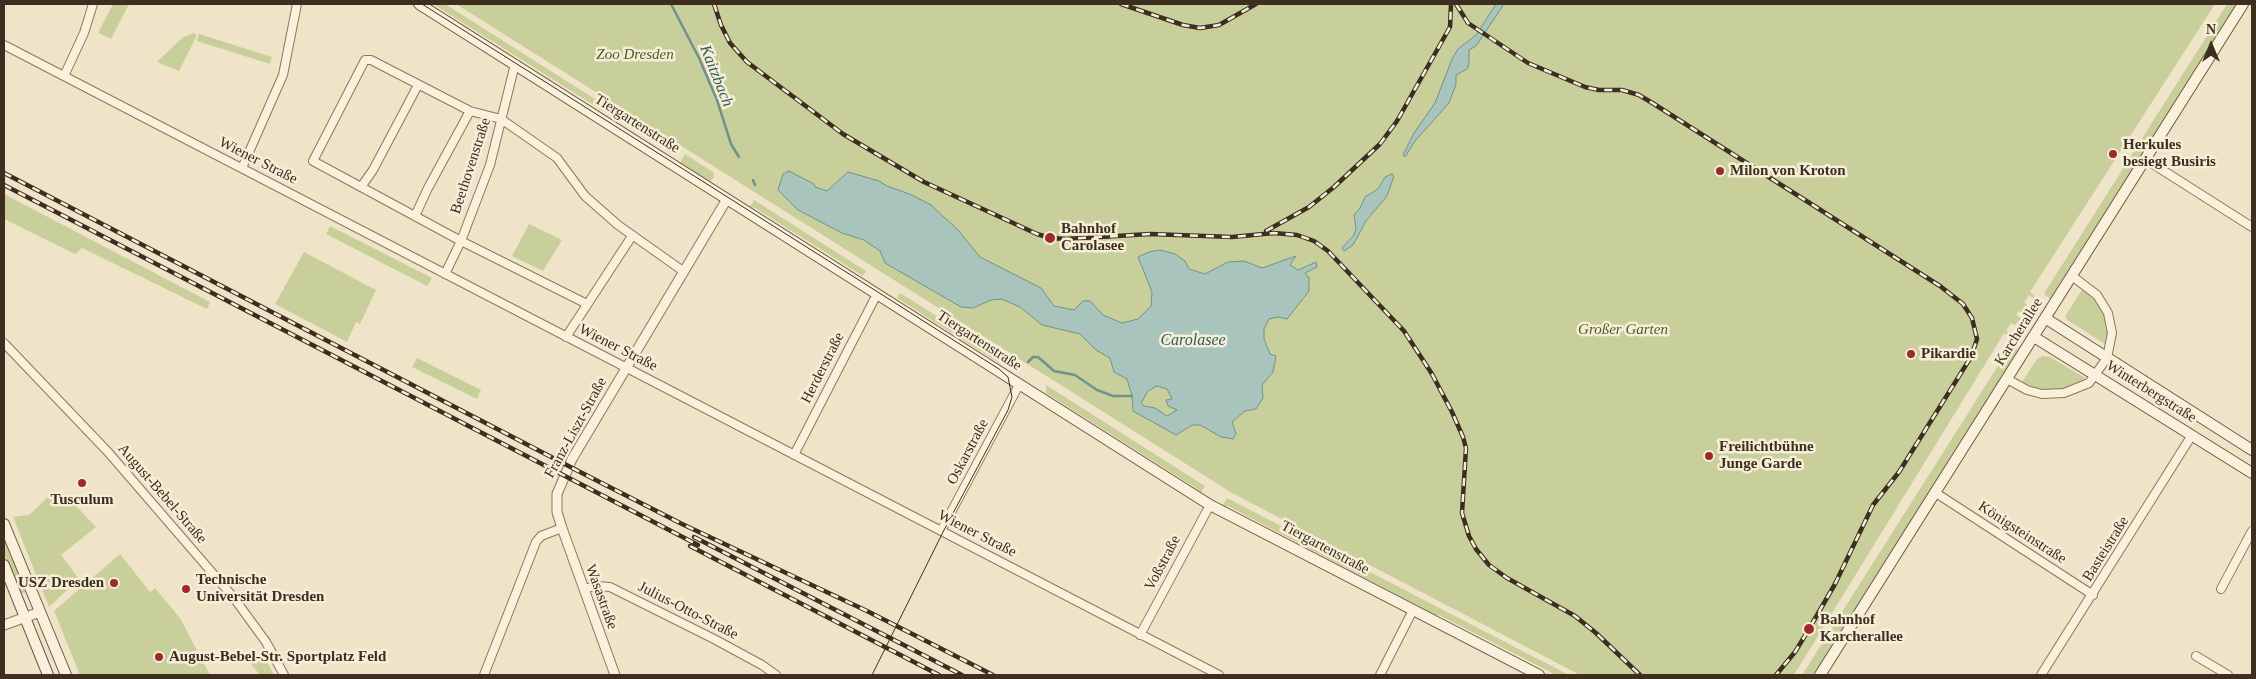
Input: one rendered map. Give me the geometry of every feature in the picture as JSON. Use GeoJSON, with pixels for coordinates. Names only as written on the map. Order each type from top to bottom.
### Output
{"type":"FeatureCollection","features":[{"type":"Feature","properties":{"kind":"main road","name":"Tiergartenstraße"},"geometry":{"type":"LineString","coordinates":[[419,4],[1210,505],[1539,675]]}},
{"type":"Feature","properties":{"kind":"main road","name":"Karcherallee"},"geometry":{"type":"LineString","coordinates":[[1820,675],[2243,4]]}},
{"type":"Feature","properties":{"kind":"main road","name":"Winterbergstraße"},"geometry":{"type":"LineString","coordinates":[[2045,318],[2252,450]]}},
{"type":"Feature","properties":{"kind":"main road","name":"Winterbergstraße"},"geometry":{"type":"LineString","coordinates":[[2034,337],[2252,473]]}},
{"type":"Feature","properties":{"kind":"main road"},"geometry":{"type":"LineString","coordinates":[[4,524],[66,675]]}},
{"type":"Feature","properties":{"kind":"main road"},"geometry":{"type":"LineString","coordinates":[[4,565],[48,675]]}},
{"type":"Feature","properties":{"kind":"street"},"geometry":{"type":"LineString","coordinates":[[64,76],[84,33],[92,4]]}},
{"type":"Feature","properties":{"kind":"street"},"geometry":{"type":"LineString","coordinates":[[242,168],[283,75],[297,4]]}},
{"type":"Feature","properties":{"kind":"street","name":"Wiener Straße"},"geometry":{"type":"LineString","coordinates":[[4,44],[1219,675]]}},
{"type":"Feature","properties":{"kind":"street"},"geometry":{"type":"LineString","coordinates":[[587,304],[461,241],[314,161],[365,60],[371,60],[470,111],[501,118],[557,158],[590,201],[632,236],[683,271]]}},
{"type":"Feature","properties":{"kind":"street","name":"Beethovenstraße"},"geometry":{"type":"LineString","coordinates":[[445,274],[461,241],[490,165],[515,64]]}},
{"type":"Feature","properties":{"kind":"street"},"geometry":{"type":"LineString","coordinates":[[361,187],[373,170],[418,85]]}},
{"type":"Feature","properties":{"kind":"street"},"geometry":{"type":"LineString","coordinates":[[415,216],[470,111]]}},
{"type":"Feature","properties":{"kind":"street"},"geometry":{"type":"LineString","coordinates":[[2145,159],[2252,227]]}},
{"type":"Feature","properties":{"kind":"street","name":"Franz-Liszt-Straße"},"geometry":{"type":"LineString","coordinates":[[562,528],[556,504],[560,485],[572,459],[727,198]]}},
{"type":"Feature","properties":{"kind":"street"},"geometry":{"type":"LineString","coordinates":[[566,337],[632,236]]}},
{"type":"Feature","properties":{"kind":"street"},"geometry":{"type":"LineString","coordinates":[[2007,379],[2034,392],[2053,395],[2084,387],[2096,375],[2108,358],[2112,333],[2108,312],[2097,295],[2072,276]]}},
{"type":"Feature","properties":{"kind":"street","name":"Herderstraße"},"geometry":{"type":"LineString","coordinates":[[794,455],[877,294]]}},
{"type":"Feature","properties":{"kind":"street","name":"August-Bebel-Straße"},"geometry":{"type":"LineString","coordinates":[[4,343],[108,452],[224,587],[266,642],[284,675]]}},
{"type":"Feature","properties":{"kind":"street","name":"Oskarstraße"},"geometry":{"type":"LineString","coordinates":[[941,531],[1019,385]]}},
{"type":"Feature","properties":{"kind":"street","name":"Basteistraße"},"geometry":{"type":"LineString","coordinates":[[2041,675],[2093,596],[2192,435]]}},
{"type":"Feature","properties":{"kind":"street","name":"Königsteinstraße"},"geometry":{"type":"LineString","coordinates":[[1936,493],[2093,596]]}},
{"type":"Feature","properties":{"kind":"street","name":"Voßstraße"},"geometry":{"type":"LineString","coordinates":[[1140,634],[1210,505]]}},
{"type":"Feature","properties":{"kind":"street"},"geometry":{"type":"LineString","coordinates":[[484,675],[536,542],[541,536],[562,528]]}},
{"type":"Feature","properties":{"kind":"street","name":"Wasastraße"},"geometry":{"type":"LineString","coordinates":[[562,528],[615,675]]}},
{"type":"Feature","properties":{"kind":"street"},"geometry":{"type":"LineString","coordinates":[[2221,589],[2252,532]]}},
{"type":"Feature","properties":{"kind":"street","name":"Julius-Otto-Straße"},"geometry":{"type":"LineString","coordinates":[[584,589],[595,586],[610,587],[714,639],[776,675]]}},
{"type":"Feature","properties":{"kind":"street"},"geometry":{"type":"LineString","coordinates":[[1380,675],[1413,610]]}},
{"type":"Feature","properties":{"kind":"street"},"geometry":{"type":"LineString","coordinates":[[4,625],[40,612]]}},
{"type":"Feature","properties":{"kind":"street"},"geometry":{"type":"LineString","coordinates":[[2196,656],[2228,675]]}},
{"type":"Feature","properties":{"kind":"green space"},"geometry":{"type":"Polygon","coordinates":[[[113,4],[129,4],[111,39],[98,33],[113,4]]]}},
{"type":"Feature","properties":{"kind":"green space"},"geometry":{"type":"Polygon","coordinates":[[[433,4],[445,4],[606,106],[603,111],[433,4]]]}},
{"type":"Feature","properties":{"kind":"green space","name":"Großer Garten"},"geometry":{"type":"Polygon","coordinates":[[[456,4],[2215,4],[2030,292],[2035,296],[2033,298],[2029,295],[2024,302],[2027,305],[2026,310],[2023,314],[2019,311],[2016,315],[2021,318],[2015,325],[2011,323],[2006,331],[2010,333],[2008,336],[2004,333],[1794,675],[1580,675],[1232,493],[456,4]]]}},
{"type":"Feature","properties":{"kind":"green space"},"geometry":{"type":"Polygon","coordinates":[[[2227,4],[2237,4],[2050,299],[2044,294],[2045,292],[2227,4]]]}},
{"type":"Feature","properties":{"kind":"green space"},"geometry":{"type":"Polygon","coordinates":[[[193,33],[197,35],[179,71],[157,62],[182,38],[193,33]]]}},
{"type":"Feature","properties":{"kind":"green space"},"geometry":{"type":"Polygon","coordinates":[[[199,34],[272,57],[270,64],[197,41],[199,34]]]}},
{"type":"Feature","properties":{"kind":"green space"},"geometry":{"type":"Polygon","coordinates":[[[685,154],[713,172],[714,177],[710,182],[680,163],[685,154]]]}},
{"type":"Feature","properties":{"kind":"green space"},"geometry":{"type":"Polygon","coordinates":[[[4,194],[210,302],[207,309],[82,248],[75,254],[4,219],[4,194]]]}},
{"type":"Feature","properties":{"kind":"green space"},"geometry":{"type":"Polygon","coordinates":[[[754,200],[866,271],[863,276],[755,208],[750,207],[754,200]]]}},
{"type":"Feature","properties":{"kind":"green space"},"geometry":{"type":"Polygon","coordinates":[[[529,224],[562,240],[543,271],[512,256],[529,224]]]}},
{"type":"Feature","properties":{"kind":"green space"},"geometry":{"type":"Polygon","coordinates":[[[330,226],[432,278],[427,286],[326,234],[330,226]]]}},
{"type":"Feature","properties":{"kind":"green space"},"geometry":{"type":"Polygon","coordinates":[[[304,252],[376,290],[360,324],[356,322],[347,342],[275,304],[304,252]]]}},
{"type":"Feature","properties":{"kind":"green space"},"geometry":{"type":"Polygon","coordinates":[[[2083,288],[2101,306],[2106,316],[2109,326],[2108,346],[2066,319],[2066,315],[2083,288]]]}},
{"type":"Feature","properties":{"kind":"green space"},"geometry":{"type":"Polygon","coordinates":[[[900,293],[1002,357],[999,363],[897,298],[900,293]]]}},
{"type":"Feature","properties":{"kind":"green space"},"geometry":{"type":"Polygon","coordinates":[[[2015,339],[2017,352],[1820,665],[1812,675],[1802,675],[2015,339]]]}},
{"type":"Feature","properties":{"kind":"green space"},"geometry":{"type":"Polygon","coordinates":[[[2042,356],[2050,357],[2085,378],[2069,390],[2044,392],[2022,382],[2037,359],[2042,356]]]}},
{"type":"Feature","properties":{"kind":"green space"},"geometry":{"type":"Polygon","coordinates":[[[417,358],[481,390],[477,399],[412,367],[417,358]]]}},
{"type":"Feature","properties":{"kind":"green space"},"geometry":{"type":"Polygon","coordinates":[[[1046,385],[1205,486],[1200,494],[1199,490],[1046,393],[1046,385]]]}},
{"type":"Feature","properties":{"kind":"green space"},"geometry":{"type":"Polygon","coordinates":[[[48,497],[76,506],[96,527],[61,555],[79,579],[49,607],[13,517],[29,515],[48,497]]]}},
{"type":"Feature","properties":{"kind":"green space"},"geometry":{"type":"Polygon","coordinates":[[[1227,498],[1569,675],[1556,675],[1439,615],[1433,616],[1228,506],[1222,506],[1227,498]]]}},
{"type":"Feature","properties":{"kind":"green space"},"geometry":{"type":"Polygon","coordinates":[[[4,534],[27,590],[24,593],[20,593],[4,554],[4,534]]]}},
{"type":"Feature","properties":{"kind":"green space"},"geometry":{"type":"Polygon","coordinates":[[[120,554],[150,592],[155,588],[180,618],[210,675],[80,675],[54,611],[120,554]]]}},
{"type":"Feature","properties":{"kind":"green space"},"geometry":{"type":"Polygon","coordinates":[[[263,654],[274,675],[260,675],[250,663],[263,654]]]}},
{"type":"Feature","properties":{"kind":"water"},"geometry":{"type":"Polygon","coordinates":[[[1496,4],[1504,4],[1476,46],[1469,50],[1469,64],[1467,69],[1456,75],[1456,84],[1449,103],[1415,141],[1405,157],[1403,155],[1414,133],[1435,103],[1452,59],[1458,49],[1476,35],[1496,4]]]}},
{"type":"Feature","properties":{"kind":"water","name":"Carolasee"},"geometry":{"type":"Polygon","coordinates":[[[789,171],[814,184],[815,187],[827,191],[848,172],[879,181],[912,195],[931,205],[959,231],[980,257],[1041,288],[1054,306],[1074,310],[1083,301],[1090,301],[1103,315],[1122,323],[1138,319],[1151,306],[1152,292],[1138,257],[1149,252],[1160,250],[1175,254],[1185,261],[1189,269],[1205,274],[1228,262],[1244,261],[1262,268],[1296,256],[1290,265],[1298,270],[1316,262],[1317,267],[1305,273],[1309,278],[1309,291],[1287,319],[1278,317],[1269,319],[1264,329],[1264,339],[1270,354],[1276,356],[1273,372],[1262,385],[1263,398],[1256,409],[1245,411],[1232,422],[1236,434],[1233,439],[1221,437],[1200,425],[1192,425],[1176,435],[1133,411],[1132,396],[1127,379],[1114,372],[1110,358],[1096,350],[1080,334],[1042,325],[1020,307],[1002,299],[991,300],[973,308],[961,307],[885,263],[880,251],[864,240],[842,233],[798,210],[778,190],[783,174],[789,171]],[[1157,386],[1148,391],[1141,403],[1144,406],[1155,408],[1167,416],[1177,410],[1168,406],[1166,400],[1172,399],[1167,389],[1157,386]]]}},
{"type":"Feature","properties":{"kind":"water"},"geometry":{"type":"Polygon","coordinates":[[[1392,174],[1394,176],[1387,196],[1366,221],[1353,245],[1344,251],[1342,248],[1354,235],[1356,228],[1354,215],[1365,197],[1378,189],[1385,177],[1392,174]]]}},
{"type":"Feature","properties":{"kind":"waterway","name":"Kaitzbach"},"geometry":{"type":"LineString","coordinates":[[671,4],[699,58],[717,100],[731,144],[739,157]]}},
{"type":"Feature","properties":{"kind":"waterway","name":"Kaitzbach"},"geometry":{"type":"LineString","coordinates":[[753,180],[755,185]]}},
{"type":"Feature","properties":{"kind":"waterway","name":"Kaitzbach"},"geometry":{"type":"LineString","coordinates":[[1028,362],[1033,357],[1038,357],[1054,371],[1075,375],[1097,390],[1113,396],[1132,396]]}},
{"type":"Feature","properties":{"kind":"tram line"},"geometry":{"type":"LineString","coordinates":[[422,4],[999,369],[1008,377],[1012,397],[1008,410],[943,532],[872,675]]}},
{"type":"Feature","properties":{"kind":"railway"},"geometry":{"type":"LineString","coordinates":[[714,4],[730,43],[747,62],[843,134],[924,182],[1037,234],[1050,238],[1066,239],[1150,234],[1232,237],[1274,233],[1297,235],[1314,241],[1328,251],[1404,331],[1432,374],[1452,412],[1466,448],[1462,513],[1469,536],[1476,549],[1489,565],[1507,578],[1575,616],[1596,633],[1640,675]]}},
{"type":"Feature","properties":{"kind":"railway"},"geometry":{"type":"LineString","coordinates":[[1121,4],[1183,25],[1200,28],[1219,25],[1256,4]]}},
{"type":"Feature","properties":{"kind":"railway"},"geometry":{"type":"LineString","coordinates":[[1266,231],[1309,207],[1334,187],[1380,144],[1397,121],[1450,27],[1451,4]]}},
{"type":"Feature","properties":{"kind":"railway"},"geometry":{"type":"LineString","coordinates":[[1456,4],[1468,23],[1528,63],[1585,87],[1599,90],[1622,90],[1639,95],[1654,104],[1940,286],[1963,304],[1972,318],[1977,339],[1971,357],[1899,472],[1873,505],[1835,584],[1795,652],[1776,675]]}},
{"type":"Feature","properties":{"kind":"railway"},"geometry":{"type":"LineString","coordinates":[[4,173],[682,524],[867,611],[993,675]]}},
{"type":"Feature","properties":{"kind":"railway"},"geometry":{"type":"LineString","coordinates":[[4,185],[698,545]]}},
{"type":"Feature","properties":{"kind":"railway"},"geometry":{"type":"LineString","coordinates":[[694,537],[962,675]]}},
{"type":"Feature","properties":{"kind":"railway"},"geometry":{"type":"LineString","coordinates":[[690,546],[939,675]]}},
{"type":"Feature","properties":{"kind":"place","name":"Herkules besiegt Busiris"},"geometry":{"type":"Point","coordinates":[2113,154]}},
{"type":"Feature","properties":{"kind":"place","name":"Milon von Kroton"},"geometry":{"type":"Point","coordinates":[1720,171]}},
{"type":"Feature","properties":{"kind":"place","name":"Bahnhof Carolasee"},"geometry":{"type":"Point","coordinates":[1050,238]}},
{"type":"Feature","properties":{"kind":"place","name":"Pikardie"},"geometry":{"type":"Point","coordinates":[1911,354]}},
{"type":"Feature","properties":{"kind":"place","name":"Freilichtbühne Junge Garde"},"geometry":{"type":"Point","coordinates":[1709,456]}},
{"type":"Feature","properties":{"kind":"place","name":"Tusculum"},"geometry":{"type":"Point","coordinates":[82,483]}},
{"type":"Feature","properties":{"kind":"place","name":"USZ Dresden"},"geometry":{"type":"Point","coordinates":[114,583]}},
{"type":"Feature","properties":{"kind":"place","name":"Technische Universität Dresden"},"geometry":{"type":"Point","coordinates":[186,589]}},
{"type":"Feature","properties":{"kind":"place","name":"Bahnhof Karcherallee"},"geometry":{"type":"Point","coordinates":[1809,629]}},
{"type":"Feature","properties":{"kind":"place","name":"August-Bebel-Str. Sportplatz Feld"},"geometry":{"type":"Point","coordinates":[159,657]}},
{"type":"Feature","properties":{"kind":"park label","name":"Zoo Dresden"},"geometry":{"type":"Point","coordinates":[635,55]}}]}
